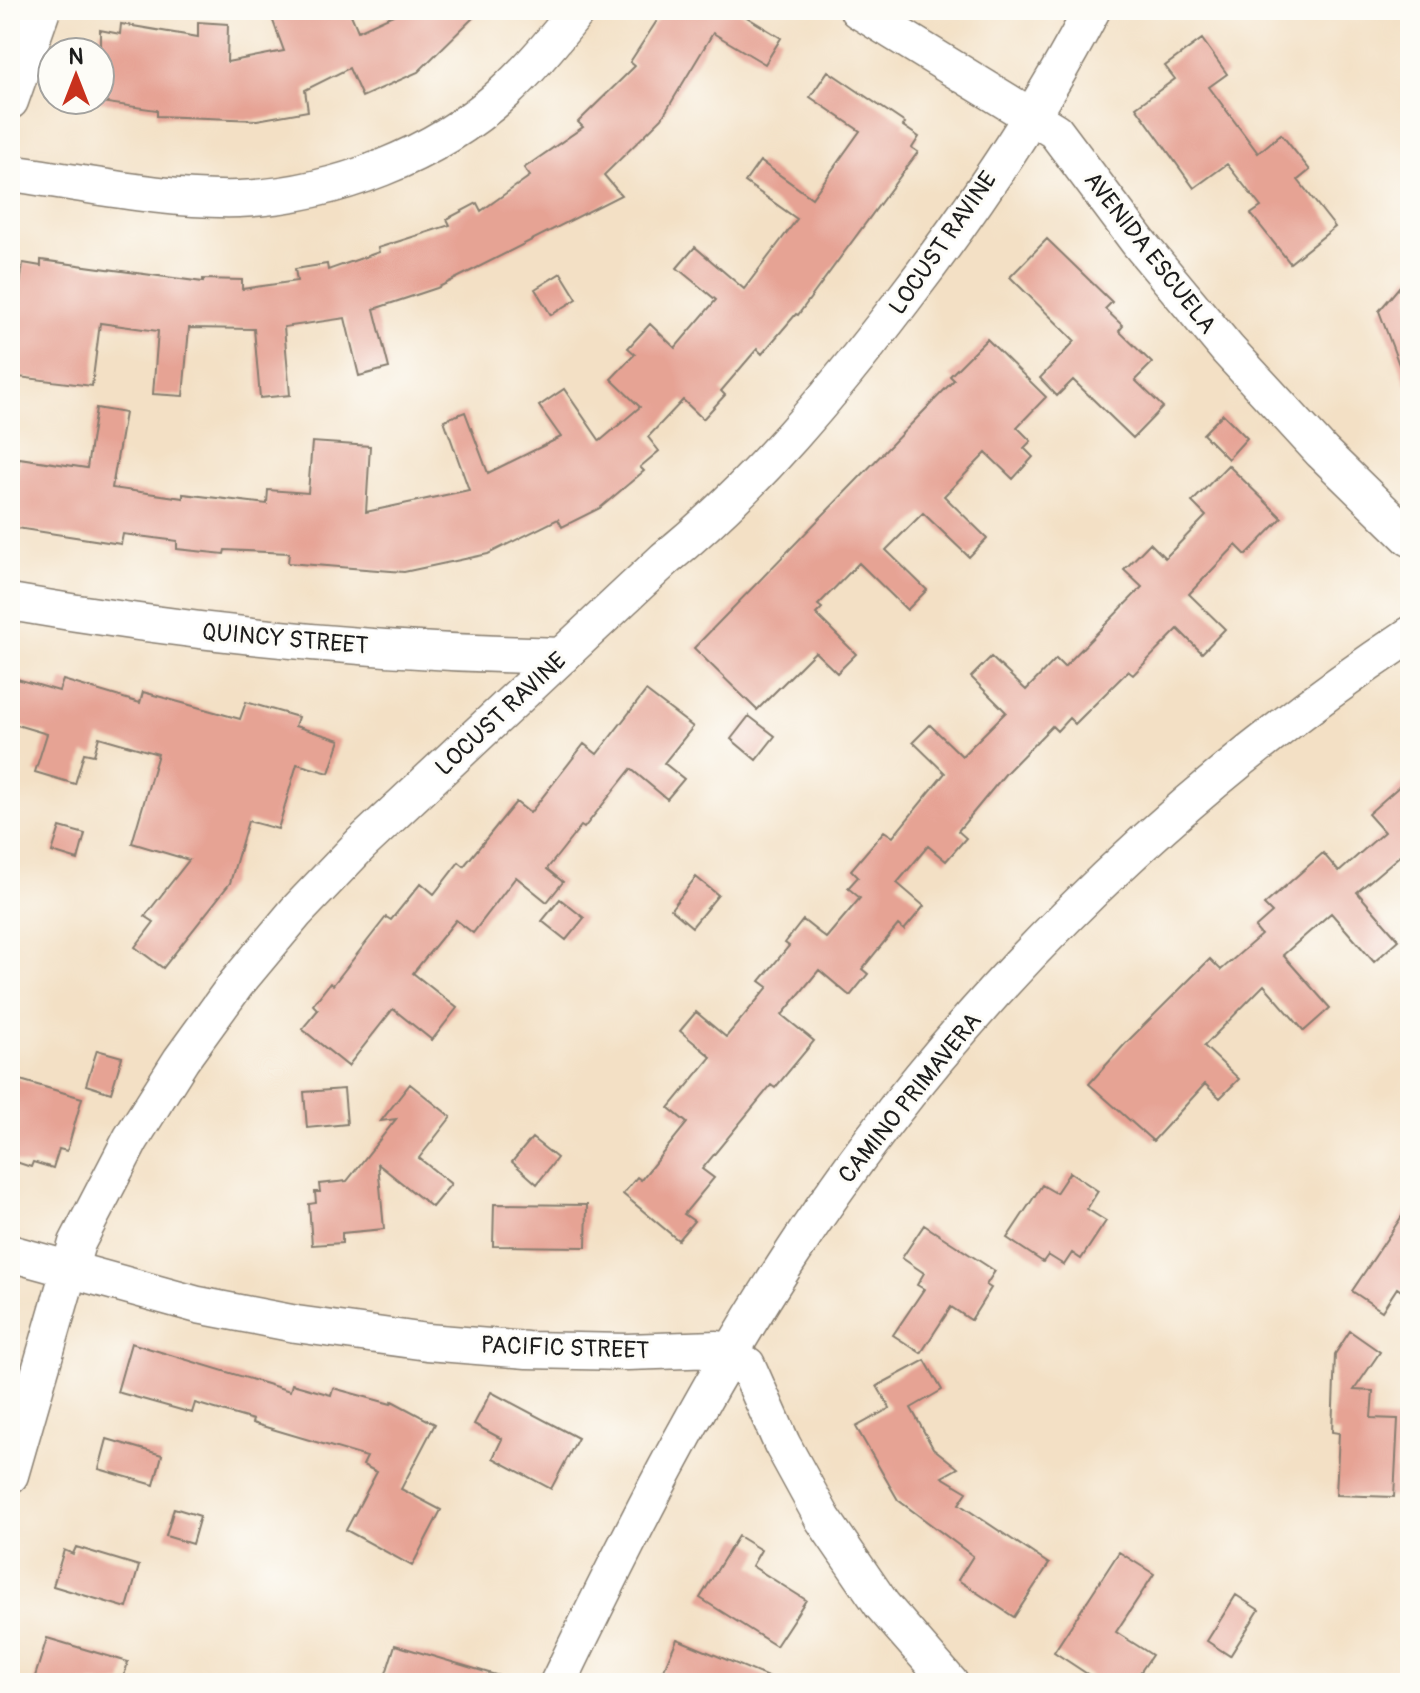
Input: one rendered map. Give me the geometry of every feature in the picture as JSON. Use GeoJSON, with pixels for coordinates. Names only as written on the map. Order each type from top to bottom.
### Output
{"type":"FeatureCollection","features":[{"type":"Feature","properties":{"kind":"street"},"geometry":{"type":"LineString","coordinates":[[10,101],[42,10]]}},
{"type":"Feature","properties":{"kind":"street"},"geometry":{"type":"LineString","coordinates":[[10,173],[187,198],[293,193],[352,179],[408,156],[461,126],[503,94],[546,51],[578,10]]}},
{"type":"Feature","properties":{"kind":"street","name":"AVENIDA ESCUELA"},"geometry":{"type":"LineString","coordinates":[[858,10],[1055,131],[1139,243],[1228,350],[1322,452],[1410,538]]}},
{"type":"Feature","properties":{"kind":"street","name":"LOCUST RAVINE"},"geometry":{"type":"LineString","coordinates":[[10,1475],[77,1243],[131,1139],[181,1060],[236,984],[296,912],[361,844],[665,559],[711,522],[792,436],[858,359],[953,235],[1031,116],[1092,10]]}},
{"type":"Feature","properties":{"kind":"street","name":"QUINCY STREET"},"geometry":{"type":"LineString","coordinates":[[10,602],[126,622],[297,643],[468,654],[562,656]]}},
{"type":"Feature","properties":{"kind":"street","name":"CAMINO PRIMAVERA"},"geometry":{"type":"LineString","coordinates":[[558,1683],[653,1491],[728,1355],[788,1258],[853,1165],[947,1045],[1049,933],[1131,853],[1306,708],[1410,635]]}},
{"type":"Feature","properties":{"kind":"street","name":"PACIFIC STREET"},"geometry":{"type":"LineString","coordinates":[[10,1253],[198,1305],[427,1342],[527,1350],[627,1352],[717,1349],[728,1355]]}},
{"type":"Feature","properties":{"kind":"street"},"geometry":{"type":"LineString","coordinates":[[728,1355],[747,1365],[782,1444],[823,1519],[882,1605],[950,1683]]}},
{"type":"Feature","properties":{"kind":"building"},"geometry":{"type":"Polygon","coordinates":[[[269,10],[349,10],[358,31],[404,10],[481,10],[418,72],[362,97],[349,68],[305,90],[308,111],[257,120],[157,116],[157,110],[116,104],[116,36],[100,36],[100,30],[120,34],[121,24],[198,37],[198,22],[228,24],[227,62],[284,51],[269,10]]]}},
{"type":"Feature","properties":{"kind":"building"},"geometry":{"type":"Polygon","coordinates":[[[664,10],[735,10],[781,38],[765,64],[713,33],[662,118],[604,175],[621,195],[437,288],[374,309],[389,368],[359,376],[345,318],[284,327],[290,395],[260,398],[254,329],[189,328],[183,396],[153,394],[158,331],[100,323],[92,386],[18,377],[19,371],[10,370],[10,308],[13,285],[20,285],[23,263],[41,266],[41,260],[203,282],[203,279],[242,280],[242,289],[297,281],[295,269],[327,264],[328,270],[379,252],[378,248],[450,225],[447,219],[477,203],[481,211],[530,176],[524,168],[583,127],[578,122],[635,66],[630,62],[664,10]]]}},
{"type":"Feature","properties":{"kind":"building"},"geometry":{"type":"Polygon","coordinates":[[[1202,39],[1227,74],[1209,87],[1258,153],[1281,134],[1310,170],[1298,180],[1335,227],[1290,263],[1251,214],[1261,207],[1227,164],[1194,188],[1136,107],[1175,79],[1165,66],[1202,39]]]}},
{"type":"Feature","properties":{"kind":"building"},"geometry":{"type":"Polygon","coordinates":[[[828,71],[905,123],[903,126],[919,137],[912,148],[918,152],[798,315],[762,354],[757,349],[721,391],[725,395],[703,419],[683,400],[648,437],[659,451],[640,467],[644,471],[600,508],[562,527],[558,519],[488,554],[404,572],[288,563],[289,553],[225,550],[224,554],[177,549],[177,541],[123,534],[121,544],[10,527],[19,458],[87,468],[96,408],[125,413],[112,488],[183,498],[183,494],[267,504],[268,490],[308,493],[312,442],[370,446],[366,512],[469,490],[444,420],[465,412],[488,473],[561,437],[539,406],[564,389],[600,441],[640,407],[611,379],[635,354],[628,348],[650,324],[675,348],[716,300],[677,268],[695,247],[744,289],[797,219],[745,182],[760,161],[812,198],[860,131],[810,97],[828,71]]]}},
{"type":"Feature","properties":{"kind":"building"},"geometry":{"type":"Polygon","coordinates":[[[1047,239],[1112,302],[1105,309],[1123,326],[1119,331],[1152,363],[1135,380],[1163,407],[1133,438],[1073,380],[1057,396],[1040,378],[1075,341],[1010,277],[1047,239]]]}},
{"type":"Feature","properties":{"kind":"building"},"geometry":{"type":"Polygon","coordinates":[[[561,273],[577,299],[551,315],[535,289],[561,273]]]}},
{"type":"Feature","properties":{"kind":"building"},"geometry":{"type":"Polygon","coordinates":[[[1410,274],[1410,385],[1407,386],[1379,311],[1410,274]]]}},
{"type":"Feature","properties":{"kind":"building"},"geometry":{"type":"Polygon","coordinates":[[[987,339],[1046,397],[1017,427],[1031,441],[1024,448],[1033,457],[1013,479],[986,453],[944,496],[987,538],[969,557],[923,513],[886,550],[927,590],[907,610],[859,563],[818,605],[822,608],[816,614],[856,654],[837,673],[815,652],[757,710],[694,648],[954,380],[950,376],[987,339]]]}},
{"type":"Feature","properties":{"kind":"building"},"geometry":{"type":"Polygon","coordinates":[[[1223,414],[1247,438],[1228,459],[1203,434],[1223,414]]]}},
{"type":"Feature","properties":{"kind":"building"},"geometry":{"type":"Polygon","coordinates":[[[1228,465],[1282,518],[1246,555],[1236,545],[1189,594],[1225,629],[1202,653],[1178,629],[1133,675],[1128,671],[1075,724],[1069,718],[1057,731],[1052,726],[1006,773],[958,831],[966,838],[946,861],[928,846],[897,883],[924,906],[904,930],[898,925],[862,969],[868,974],[850,996],[819,970],[782,1015],[814,1041],[775,1088],[771,1085],[702,1169],[714,1178],[684,1214],[694,1221],[678,1240],[623,1194],[637,1177],[641,1180],[687,1123],[669,1108],[711,1057],[680,1031],[696,1012],[726,1037],[768,987],[760,981],[789,946],[785,943],[803,920],[826,938],[860,898],[848,888],[858,877],[851,870],[884,831],[893,837],[945,773],[913,742],[930,725],[962,756],[1006,712],[971,677],[991,657],[1026,690],[1056,659],[1064,667],[1142,587],[1124,570],[1150,543],[1165,558],[1206,516],[1192,502],[1228,465]]]}},
{"type":"Feature","properties":{"kind":"building"},"geometry":{"type":"Polygon","coordinates":[[[10,677],[59,691],[63,680],[140,703],[143,692],[240,719],[246,702],[298,717],[295,726],[340,740],[329,773],[297,764],[278,829],[248,821],[230,883],[163,968],[135,947],[154,922],[145,916],[189,860],[132,843],[158,754],[99,737],[94,755],[84,753],[75,784],[35,772],[47,734],[10,723],[10,677]]]}},
{"type":"Feature","properties":{"kind":"building"},"geometry":{"type":"Polygon","coordinates":[[[646,691],[693,727],[664,763],[684,779],[667,799],[631,769],[547,869],[563,882],[547,902],[516,877],[473,933],[456,920],[413,973],[457,1008],[432,1040],[393,1009],[348,1066],[302,1029],[318,1010],[313,1005],[330,983],[333,985],[386,917],[391,920],[421,883],[434,894],[459,862],[464,866],[516,802],[530,813],[584,744],[597,754],[646,691]]]}},
{"type":"Feature","properties":{"kind":"building"},"geometry":{"type":"Polygon","coordinates":[[[749,716],[775,736],[756,760],[731,739],[749,716]]]}},
{"type":"Feature","properties":{"kind":"building"},"geometry":{"type":"Polygon","coordinates":[[[1410,777],[1410,861],[1403,853],[1357,892],[1399,940],[1374,962],[1331,913],[1283,955],[1330,1008],[1304,1031],[1264,985],[1204,1046],[1239,1079],[1220,1098],[1205,1084],[1153,1141],[1089,1084],[1210,959],[1221,970],[1261,935],[1255,928],[1272,913],[1264,905],[1323,853],[1339,872],[1384,832],[1368,814],[1410,777]]]}},
{"type":"Feature","properties":{"kind":"building"},"geometry":{"type":"Polygon","coordinates":[[[60,827],[85,834],[78,860],[52,852],[60,827]]]}},
{"type":"Feature","properties":{"kind":"building"},"geometry":{"type":"Polygon","coordinates":[[[696,877],[718,895],[692,927],[671,909],[696,877]]]}},
{"type":"Feature","properties":{"kind":"building"},"geometry":{"type":"Polygon","coordinates":[[[560,899],[584,918],[566,940],[542,921],[560,899]]]}},
{"type":"Feature","properties":{"kind":"building"},"geometry":{"type":"Polygon","coordinates":[[[97,1050],[122,1057],[111,1093],[86,1085],[97,1050]]]}},
{"type":"Feature","properties":{"kind":"building"},"geometry":{"type":"Polygon","coordinates":[[[10,1077],[82,1098],[67,1151],[59,1149],[53,1168],[33,1162],[31,1167],[10,1160],[10,1077]]]}},
{"type":"Feature","properties":{"kind":"building"},"geometry":{"type":"Polygon","coordinates":[[[410,1084],[451,1117],[419,1158],[451,1184],[432,1207],[378,1164],[384,1229],[342,1233],[342,1243],[312,1245],[309,1204],[316,1203],[315,1192],[320,1192],[319,1184],[347,1181],[396,1119],[381,1121],[410,1084]]]}},
{"type":"Feature","properties":{"kind":"building"},"geometry":{"type":"Polygon","coordinates":[[[344,1089],[347,1124],[307,1128],[304,1092],[344,1089]]]}},
{"type":"Feature","properties":{"kind":"building"},"geometry":{"type":"Polygon","coordinates":[[[532,1138],[557,1158],[537,1184],[512,1162],[532,1138]]]}},
{"type":"Feature","properties":{"kind":"building"},"geometry":{"type":"Polygon","coordinates":[[[1070,1172],[1098,1191],[1087,1209],[1106,1221],[1081,1259],[1072,1253],[1064,1265],[1048,1255],[1043,1262],[1007,1238],[1042,1185],[1056,1193],[1070,1172]]]}},
{"type":"Feature","properties":{"kind":"building"},"geometry":{"type":"Polygon","coordinates":[[[494,1204],[587,1205],[586,1247],[493,1246],[494,1204]]]}},
{"type":"Feature","properties":{"kind":"building"},"geometry":{"type":"Polygon","coordinates":[[[1410,1204],[1410,1297],[1397,1288],[1382,1311],[1352,1291],[1410,1204]]]}},
{"type":"Feature","properties":{"kind":"building"},"geometry":{"type":"Polygon","coordinates":[[[924,1225],[995,1271],[986,1285],[991,1288],[971,1320],[951,1307],[921,1353],[893,1335],[924,1289],[917,1285],[924,1273],[902,1258],[924,1225]]]}},
{"type":"Feature","properties":{"kind":"building"},"geometry":{"type":"Polygon","coordinates":[[[1350,1331],[1380,1352],[1354,1390],[1373,1391],[1371,1418],[1398,1419],[1394,1497],[1336,1495],[1339,1433],[1332,1432],[1335,1354],[1350,1331]]]}},
{"type":"Feature","properties":{"kind":"building"},"geometry":{"type":"Polygon","coordinates":[[[131,1343],[290,1391],[292,1384],[331,1395],[333,1388],[391,1404],[392,1401],[435,1424],[401,1489],[441,1510],[412,1566],[346,1530],[377,1472],[363,1465],[367,1457],[195,1403],[192,1413],[117,1392],[131,1343]]]}},
{"type":"Feature","properties":{"kind":"building"},"geometry":{"type":"Polygon","coordinates":[[[925,1360],[942,1390],[911,1408],[933,1448],[958,1468],[942,1477],[967,1492],[959,1504],[1049,1564],[1014,1617],[958,1580],[973,1556],[898,1500],[856,1427],[890,1408],[877,1386],[925,1360]]]}},
{"type":"Feature","properties":{"kind":"building"},"geometry":{"type":"Polygon","coordinates":[[[491,1392],[578,1438],[551,1489],[493,1458],[502,1439],[474,1424],[491,1392]]]}},
{"type":"Feature","properties":{"kind":"building"},"geometry":{"type":"Polygon","coordinates":[[[107,1439],[162,1455],[154,1485],[99,1469],[107,1439]]]}},
{"type":"Feature","properties":{"kind":"building"},"geometry":{"type":"Polygon","coordinates":[[[174,1508],[200,1516],[192,1544],[166,1536],[174,1508]]]}},
{"type":"Feature","properties":{"kind":"building"},"geometry":{"type":"Polygon","coordinates":[[[738,1536],[761,1550],[752,1566],[806,1600],[776,1646],[700,1598],[738,1536]]]}},
{"type":"Feature","properties":{"kind":"building"},"geometry":{"type":"Polygon","coordinates":[[[76,1547],[139,1566],[127,1608],[53,1586],[64,1550],[73,1554],[76,1547]]]}},
{"type":"Feature","properties":{"kind":"building"},"geometry":{"type":"Polygon","coordinates":[[[1119,1552],[1154,1574],[1116,1632],[1152,1655],[1133,1683],[1101,1683],[1054,1652],[1119,1552]]]}},
{"type":"Feature","properties":{"kind":"building"},"geometry":{"type":"Polygon","coordinates":[[[1236,1595],[1259,1610],[1230,1656],[1207,1641],[1236,1595]]]}},
{"type":"Feature","properties":{"kind":"building"},"geometry":{"type":"Polygon","coordinates":[[[47,1638],[128,1662],[122,1683],[33,1683],[47,1638]]]}},
{"type":"Feature","properties":{"kind":"building"},"geometry":{"type":"Polygon","coordinates":[[[677,1639],[782,1683],[658,1683],[677,1639]]]}},
{"type":"Feature","properties":{"kind":"building"},"geometry":{"type":"Polygon","coordinates":[[[395,1645],[499,1676],[498,1683],[383,1683],[395,1645]]]}}]}
